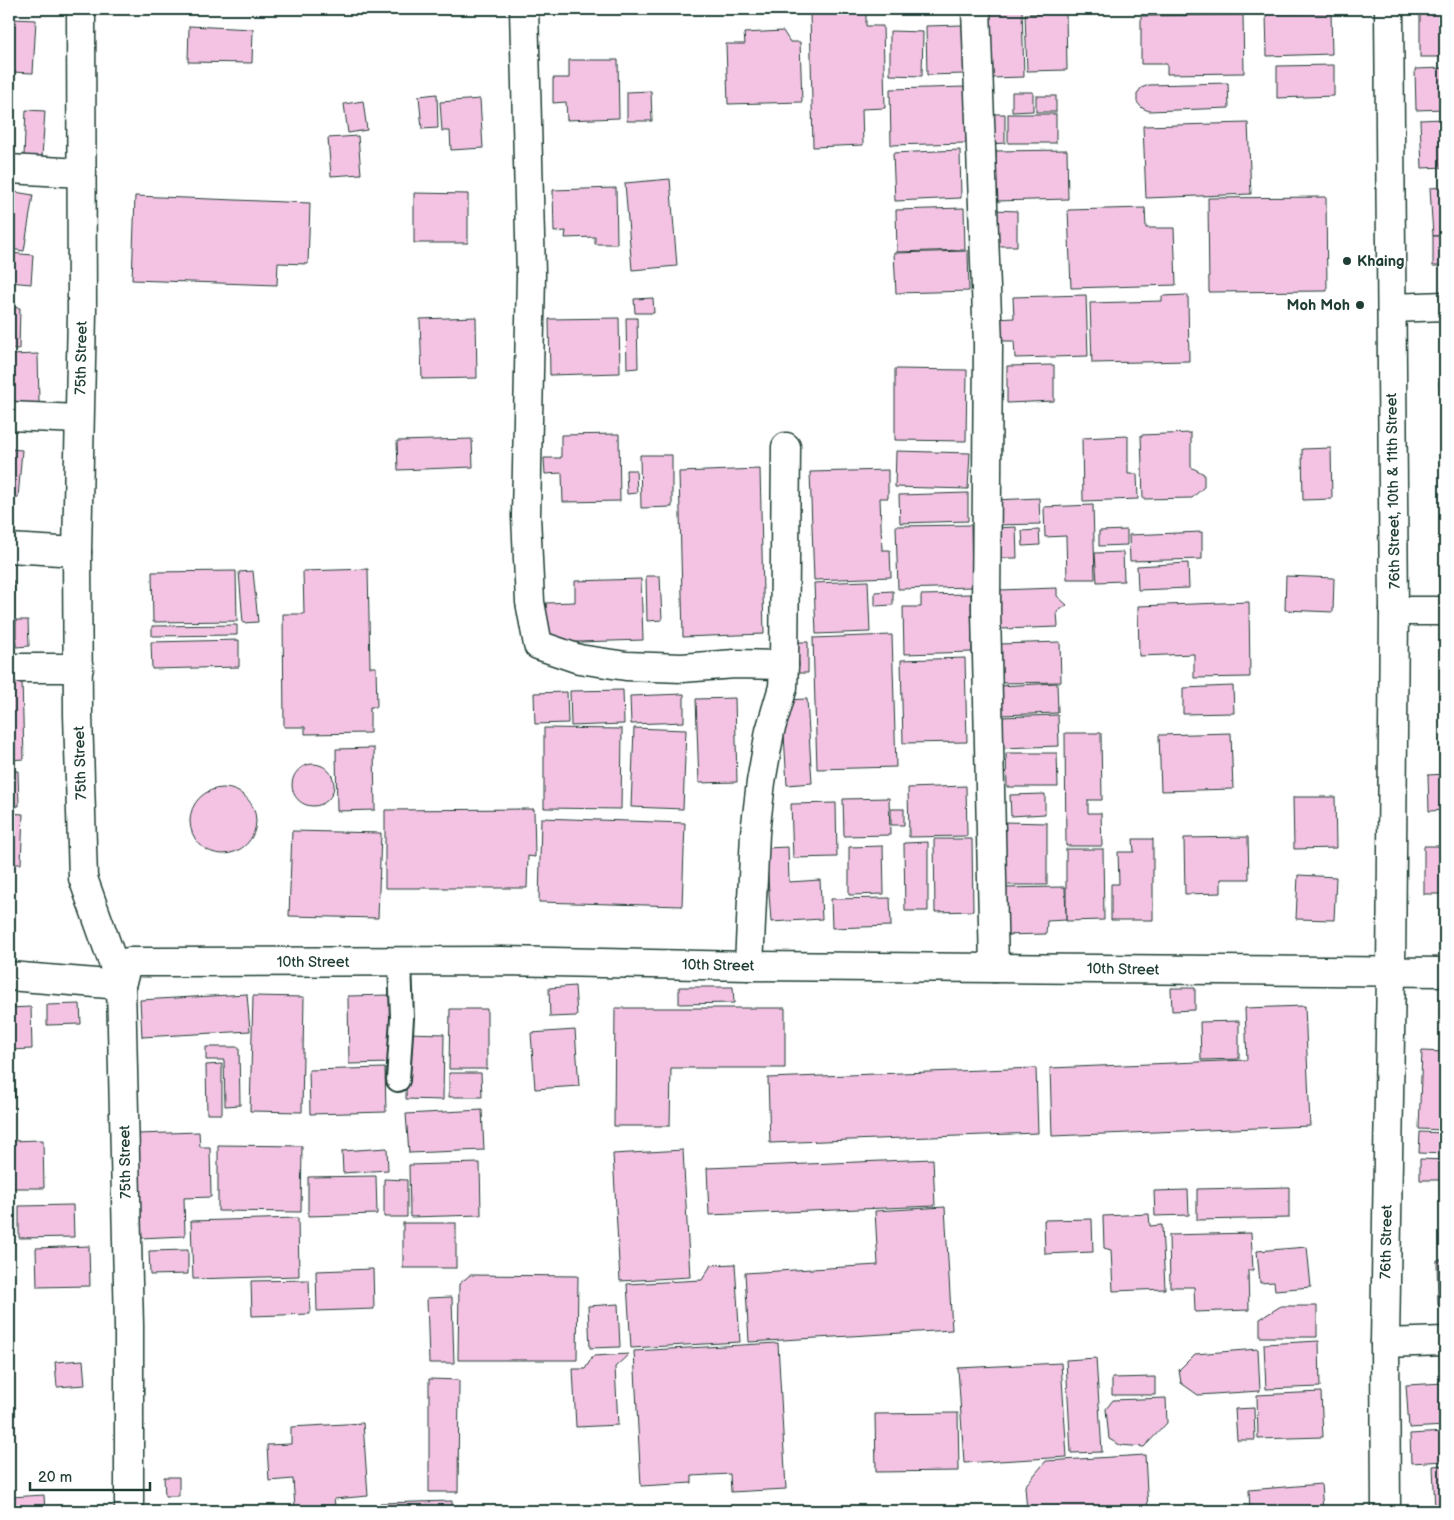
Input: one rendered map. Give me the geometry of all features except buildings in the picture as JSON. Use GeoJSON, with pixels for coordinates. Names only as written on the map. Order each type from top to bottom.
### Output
{"type":"FeatureCollection","features":[{"type":"Feature","properties":{"kind":"street","name":"75th Street"},"geometry":{"type":"LineString","coordinates":[[81,9],[82,313],[77,552],[78,715],[83,878],[121,986],[129,1326],[129,1511]]}},
{"type":"Feature","properties":{"kind":"street"},"geometry":{"type":"LineString","coordinates":[[524,9],[531,274],[526,516],[530,602],[538,646],[579,659],[626,666],[682,668],[735,664],[784,665]]}},
{"type":"Feature","properties":{"kind":"street"},"geometry":{"type":"LineString","coordinates":[[976,9],[988,345],[986,610],[994,968]]}},
{"type":"Feature","properties":{"kind":"street","name":"76th Street, 10th & 11th Street"},"geometry":{"type":"LineString","coordinates":[[1389,9],[1394,611],[1391,973]]}},
{"type":"Feature","properties":{"kind":"street"},"geometry":{"type":"LineString","coordinates":[[9,169],[82,172]]}},
{"type":"Feature","properties":{"kind":"street"},"geometry":{"type":"LineString","coordinates":[[1392,308],[1445,306]]}},
{"type":"Feature","properties":{"kind":"street"},"geometry":{"type":"LineString","coordinates":[[9,416],[79,419]]}},
{"type":"Feature","properties":{"kind":"street"},"geometry":{"type":"LineString","coordinates":[[749,966],[755,833],[759,799],[770,731],[783,687],[786,447]]}},
{"type":"Feature","properties":{"kind":"street"},"geometry":{"type":"LineString","coordinates":[[9,548],[77,552]]}},
{"type":"Feature","properties":{"kind":"street"},"geometry":{"type":"LineString","coordinates":[[1394,611],[1445,611]]}},
{"type":"Feature","properties":{"kind":"street"},"geometry":{"type":"LineString","coordinates":[[9,668],[79,668]]}},
{"type":"Feature","properties":{"kind":"street","name":"10th Street"},"geometry":{"type":"LineString","coordinates":[[121,986],[128,962],[503,961],[749,966],[1445,972]]}},
{"type":"Feature","properties":{"kind":"street","name":"76th Street"},"geometry":{"type":"LineString","coordinates":[[1386,1511],[1385,1343],[1391,973]]}},
{"type":"Feature","properties":{"kind":"street"},"geometry":{"type":"LineString","coordinates":[[9,976],[121,986]]}},
{"type":"Feature","properties":{"kind":"street"},"geometry":{"type":"LineString","coordinates":[[1385,1343],[1445,1341]]}},
{"type":"Feature","properties":{"kind":"lane"},"geometry":{"type":"LineString","coordinates":[[398,1080],[402,1018],[400,962]]}},
{"type":"Feature","properties":{"kind":"place","name":"Khaing"},"geometry":{"type":"Point","coordinates":[1347,261]}},
{"type":"Feature","properties":{"kind":"place","name":"Moh Moh"},"geometry":{"type":"Point","coordinates":[1360,305]}}]}
